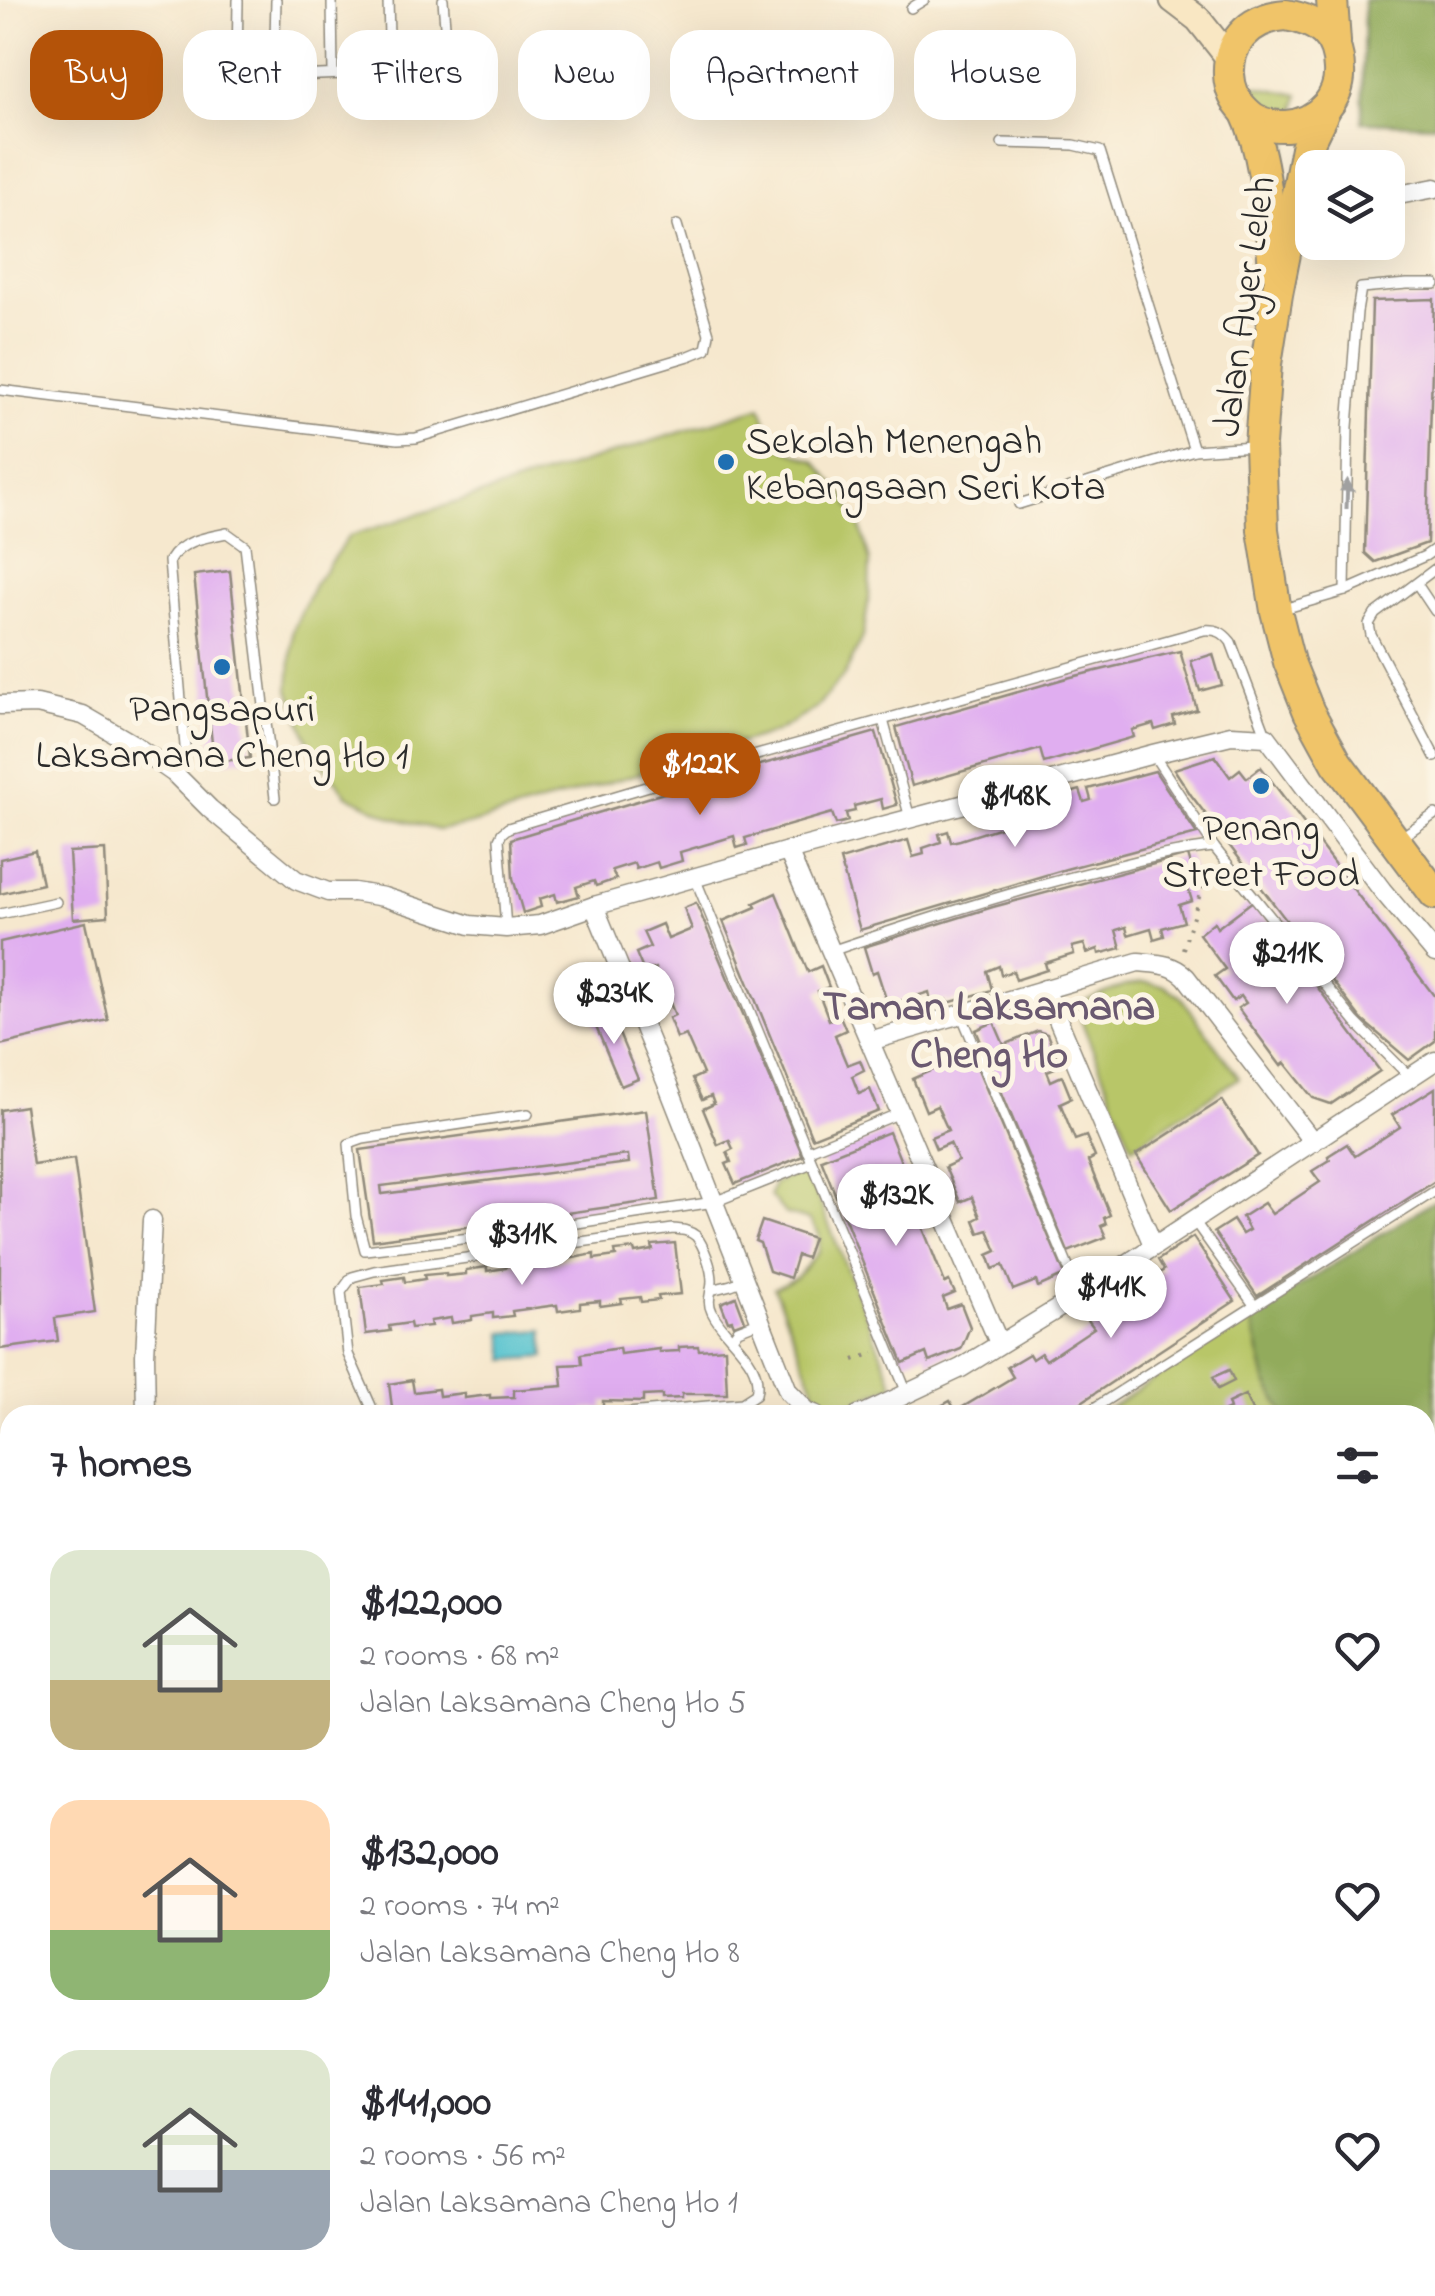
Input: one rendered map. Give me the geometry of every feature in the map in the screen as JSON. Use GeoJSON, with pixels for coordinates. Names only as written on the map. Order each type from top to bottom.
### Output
{"type":"FeatureCollection","features":[{"type":"Feature","properties":{"kind":"main road"},"geometry":{"type":"LineString","coordinates":[[1245,111],[1261,122],[1278,126],[1296,125],[1326,108],[1340,76],[1332,0]]}},
{"type":"Feature","properties":{"kind":"main road"},"geometry":{"type":"LineString","coordinates":[[1276,294],[1268,206],[1253,128],[1233,95],[1228,77],[1229,58],[1236,40],[1271,14],[1305,18],[1335,42]]}},
{"type":"Feature","properties":{"kind":"main road","name":"Jalan Ayer Leleh"},"geometry":{"type":"LineString","coordinates":[[1306,150],[1326,108]]}},
{"type":"Feature","properties":{"kind":"main road","name":"Jalan Ayer Leleh"},"geometry":{"type":"LineString","coordinates":[[1295,244],[1276,294],[1260,445],[1263,530],[1276,612],[1289,662],[1309,712],[1337,763],[1435,894]]}},
{"type":"Feature","properties":{"kind":"street"},"geometry":{"type":"LineString","coordinates":[[1173,0],[1198,20],[1229,58]]}},
{"type":"Feature","properties":{"kind":"street"},"geometry":{"type":"LineString","coordinates":[[1198,20],[1271,14]]}},
{"type":"Feature","properties":{"kind":"street"},"geometry":{"type":"LineString","coordinates":[[1405,194],[1435,188]]}},
{"type":"Feature","properties":{"kind":"street"},"geometry":{"type":"LineString","coordinates":[[0,706],[37,704],[83,716],[130,743],[174,773],[210,809],[296,880],[328,892],[384,897],[470,925],[506,928],[540,925],[788,851],[1153,754],[1231,735],[1268,737],[1382,890],[1435,953]]}},
{"type":"Feature","properties":{"kind":"street"},"geometry":{"type":"LineString","coordinates":[[788,851],[999,1343]]}},
{"type":"Feature","properties":{"kind":"street"},"geometry":{"type":"LineString","coordinates":[[594,906],[788,1391],[801,1405]]}},
{"type":"Feature","properties":{"kind":"street"},"geometry":{"type":"LineString","coordinates":[[870,1041],[1138,962],[1177,968],[1313,1142]]}},
{"type":"Feature","properties":{"kind":"street"},"geometry":{"type":"LineString","coordinates":[[1045,989],[1153,1245]]}},
{"type":"Feature","properties":{"kind":"street"},"geometry":{"type":"LineString","coordinates":[[882,1405],[961,1368],[1080,1294],[1435,1061]]}},
{"type":"Feature","properties":{"kind":"street"},"geometry":{"type":"LineString","coordinates":[[146,1405],[152,1220]]}},
{"type":"Feature","properties":{"kind":"lane"},"geometry":{"type":"LineString","coordinates":[[238,0],[238,30]]}},
{"type":"Feature","properties":{"kind":"lane"},"geometry":{"type":"LineString","coordinates":[[275,30],[276,0]]}},
{"type":"Feature","properties":{"kind":"lane"},"geometry":{"type":"LineString","coordinates":[[332,0],[333,74]]}},
{"type":"Feature","properties":{"kind":"lane"},"geometry":{"type":"LineString","coordinates":[[388,0],[389,30]]}},
{"type":"Feature","properties":{"kind":"lane"},"geometry":{"type":"LineString","coordinates":[[443,0],[445,30]]}},
{"type":"Feature","properties":{"kind":"lane"},"geometry":{"type":"LineString","coordinates":[[910,8],[924,0]]}},
{"type":"Feature","properties":{"kind":"lane"},"geometry":{"type":"LineString","coordinates":[[317,75],[337,74]]}},
{"type":"Feature","properties":{"kind":"lane"},"geometry":{"type":"LineString","coordinates":[[1002,143],[1074,145],[1100,151],[1194,450]]}},
{"type":"Feature","properties":{"kind":"lane"},"geometry":{"type":"LineString","coordinates":[[0,390],[398,439],[416,438],[706,348],[708,334],[676,225]]}},
{"type":"Feature","properties":{"kind":"lane"},"geometry":{"type":"LineString","coordinates":[[1345,592],[1348,426],[1361,288],[1435,284]]}},
{"type":"Feature","properties":{"kind":"lane"},"geometry":{"type":"LineString","coordinates":[[1019,504],[1194,450],[1260,445]]}},
{"type":"Feature","properties":{"kind":"lane"},"geometry":{"type":"LineString","coordinates":[[174,773],[184,765],[186,746],[168,561],[175,550],[227,533],[245,546],[274,798]]}},
{"type":"Feature","properties":{"kind":"lane"},"geometry":{"type":"LineString","coordinates":[[1276,612],[1345,592],[1435,549]]}},
{"type":"Feature","properties":{"kind":"lane"},"geometry":{"type":"LineString","coordinates":[[1435,569],[1375,614],[1370,624],[1370,634],[1431,738],[1435,756]]}},
{"type":"Feature","properties":{"kind":"lane"},"geometry":{"type":"LineString","coordinates":[[1417,584],[1435,611]]}},
{"type":"Feature","properties":{"kind":"lane"},"geometry":{"type":"LineString","coordinates":[[506,928],[499,840],[508,828],[1204,630],[1224,633],[1231,642],[1268,737]]}},
{"type":"Feature","properties":{"kind":"lane"},"geometry":{"type":"LineString","coordinates":[[884,720],[910,819]]}},
{"type":"Feature","properties":{"kind":"lane"},"geometry":{"type":"LineString","coordinates":[[1153,754],[1214,848],[1355,1022],[1412,1078]]}},
{"type":"Feature","properties":{"kind":"lane"},"geometry":{"type":"LineString","coordinates":[[1396,842],[1435,814]]}},
{"type":"Feature","properties":{"kind":"lane"},"geometry":{"type":"LineString","coordinates":[[831,951],[951,910],[1064,879],[1177,850],[1214,848]]}},
{"type":"Feature","properties":{"kind":"lane"},"geometry":{"type":"LineString","coordinates":[[695,878],[907,1393]]}},
{"type":"Feature","properties":{"kind":"lane"},"geometry":{"type":"LineString","coordinates":[[0,914],[56,902]]}},
{"type":"Feature","properties":{"kind":"lane"},"geometry":{"type":"LineString","coordinates":[[962,1014],[1080,1294]]}},
{"type":"Feature","properties":{"kind":"lane"},"geometry":{"type":"LineString","coordinates":[[808,1152],[900,1113]]}},
{"type":"Feature","properties":{"kind":"lane"},"geometry":{"type":"LineString","coordinates":[[528,1114],[362,1138],[350,1144],[356,1216],[365,1250],[506,1234],[714,1202],[812,1163]]}},
{"type":"Feature","properties":{"kind":"lane"},"geometry":{"type":"LineString","coordinates":[[1099,1405],[1435,1191]]}},
{"type":"Feature","properties":{"kind":"lane"},"geometry":{"type":"LineString","coordinates":[[1193,1220],[1254,1305]]}},
{"type":"Feature","properties":{"kind":"lane"},"geometry":{"type":"LineString","coordinates":[[371,1405],[348,1354],[342,1292],[352,1277],[674,1229],[686,1230],[697,1238],[712,1270],[710,1308],[749,1359],[758,1384],[756,1394],[742,1403],[719,1405]]}},
{"type":"Feature","properties":{"kind":"lane"},"geometry":{"type":"LineString","coordinates":[[711,1290],[744,1280]]}},
{"type":"Feature","properties":{"kind":"lane"},"geometry":{"type":"LineString","coordinates":[[732,1338],[738,1330],[760,1321]]}},
{"type":"Feature","properties":{"kind":"path"},"geometry":{"type":"LineString","coordinates":[[1177,968],[1214,848]]}},
{"type":"Feature","properties":{"kind":"path"},"geometry":{"type":"LineString","coordinates":[[854,1360],[888,1348]]}},
{"type":"Feature","properties":{"kind":"green space"},"geometry":{"type":"Polygon","coordinates":[[[1364,0],[1435,0],[1435,125],[1362,122],[1364,0]]]}},
{"type":"Feature","properties":{"kind":"green space"},"geometry":{"type":"Polygon","coordinates":[[[1251,85],[1299,95],[1275,203],[1269,131],[1251,85]]]}},
{"type":"Feature","properties":{"kind":"green space"},"geometry":{"type":"Polygon","coordinates":[[[761,407],[774,445],[815,461],[842,493],[859,522],[870,561],[863,637],[845,674],[815,709],[776,732],[468,825],[438,830],[391,817],[347,795],[311,748],[289,690],[293,630],[314,585],[349,536],[761,407]]]}},
{"type":"Feature","properties":{"kind":"green space"},"geometry":{"type":"Polygon","coordinates":[[[1143,982],[1165,986],[1181,997],[1239,1078],[1132,1147],[1075,1005],[1143,982]]]}},
{"type":"Feature","properties":{"kind":"green space"},"geometry":{"type":"Polygon","coordinates":[[[802,1172],[810,1178],[894,1385],[853,1403],[833,1405],[818,1397],[774,1288],[796,1278],[819,1251],[819,1234],[810,1220],[786,1214],[770,1196],[774,1183],[802,1172]]]}},
{"type":"Feature","properties":{"kind":"green space"},"geometry":{"type":"Polygon","coordinates":[[[1435,1200],[1435,1405],[1279,1405],[1266,1381],[1251,1317],[1435,1200]]]}},
{"type":"Feature","properties":{"kind":"green space"},"geometry":{"type":"Polygon","coordinates":[[[1251,1317],[1266,1381],[1279,1405],[1114,1405],[1251,1317]]]}},
{"type":"Feature","properties":{"kind":"water"},"geometry":{"type":"Polygon","coordinates":[[[543,1330],[545,1357],[506,1360],[503,1333],[543,1330]]]}},
{"type":"Feature","properties":{"kind":"building"},"geometry":{"type":"Polygon","coordinates":[[[1434,299],[1427,543],[1375,562],[1365,553],[1372,301],[1434,299]]]}},
{"type":"Feature","properties":{"kind":"building","name":"Pangsapuri Laksamana Cheng Ho 1"},"geometry":{"type":"Polygon","coordinates":[[[230,571],[250,758],[214,762],[194,575],[230,571]]]}},
{"type":"Feature","properties":{"kind":"building"},"geometry":{"type":"Polygon","coordinates":[[[1180,651],[1197,710],[1173,717],[1175,724],[1155,730],[1153,724],[1132,730],[1134,737],[1044,763],[1040,749],[912,786],[896,727],[1067,678],[1180,651]]]}},
{"type":"Feature","properties":{"kind":"building"},"geometry":{"type":"Polygon","coordinates":[[[1213,654],[1222,685],[1200,691],[1191,661],[1213,654]]]}},
{"type":"Feature","properties":{"kind":"building"},"geometry":{"type":"Polygon","coordinates":[[[876,732],[897,805],[883,809],[881,799],[854,806],[855,811],[846,813],[848,821],[836,824],[832,813],[745,838],[747,845],[737,848],[734,836],[680,852],[682,861],[659,868],[657,862],[636,869],[634,863],[612,870],[616,879],[576,887],[579,896],[557,902],[555,894],[539,899],[541,907],[523,913],[513,878],[511,839],[876,732]]]}},
{"type":"Feature","properties":{"kind":"building"},"geometry":{"type":"Polygon","coordinates":[[[1215,756],[1230,777],[1240,769],[1247,778],[1261,767],[1435,997],[1435,1041],[1409,1060],[1362,1020],[1174,769],[1215,756]]]}},
{"type":"Feature","properties":{"kind":"building"},"geometry":{"type":"Polygon","coordinates":[[[1155,771],[1197,834],[860,930],[840,860],[908,840],[913,857],[924,854],[923,848],[941,842],[939,834],[948,831],[951,842],[960,840],[1014,823],[1010,811],[1024,807],[1027,819],[1058,811],[1054,798],[1080,790],[1084,802],[1091,800],[1088,789],[1155,771]]]}},
{"type":"Feature","properties":{"kind":"building"},"geometry":{"type":"Polygon","coordinates":[[[105,850],[108,916],[73,919],[69,852],[105,850]]]}},
{"type":"Feature","properties":{"kind":"building"},"geometry":{"type":"Polygon","coordinates":[[[35,851],[42,884],[0,894],[0,859],[35,851]]]}},
{"type":"Feature","properties":{"kind":"building"},"geometry":{"type":"Polygon","coordinates":[[[1188,855],[1197,885],[1188,888],[1192,901],[1179,905],[1184,922],[1162,928],[1164,936],[1154,939],[1151,928],[1128,935],[1126,927],[1116,930],[1121,948],[1099,954],[1098,949],[1087,953],[1084,944],[1072,947],[1074,954],[1045,963],[1047,970],[1016,980],[1013,971],[1001,975],[999,966],[987,971],[992,990],[948,1003],[947,1000],[932,1005],[929,992],[888,1005],[877,971],[872,973],[864,947],[993,907],[1188,855]]]}},
{"type":"Feature","properties":{"kind":"building"},"geometry":{"type":"Polygon","coordinates":[[[776,893],[808,972],[821,966],[829,987],[818,991],[829,1020],[840,1016],[846,1030],[835,1035],[847,1065],[860,1060],[864,1070],[852,1076],[859,1094],[870,1089],[879,1111],[812,1138],[723,921],[756,907],[754,903],[776,893]]]}},
{"type":"Feature","properties":{"kind":"building"},"geometry":{"type":"Polygon","coordinates":[[[1253,901],[1380,1071],[1331,1104],[1313,1098],[1285,1063],[1281,1066],[1238,1008],[1246,1003],[1241,996],[1233,1001],[1215,976],[1225,969],[1199,934],[1214,922],[1217,928],[1253,901]]]}},
{"type":"Feature","properties":{"kind":"building"},"geometry":{"type":"Polygon","coordinates":[[[696,903],[803,1156],[735,1184],[726,1164],[731,1162],[727,1152],[733,1149],[729,1140],[718,1145],[703,1109],[714,1104],[711,1096],[702,1100],[692,1079],[703,1074],[686,1035],[677,1038],[669,1018],[675,1015],[655,968],[644,972],[636,953],[650,947],[643,932],[662,924],[668,939],[692,929],[684,908],[696,903]]]}},
{"type":"Feature","properties":{"kind":"building"},"geometry":{"type":"Polygon","coordinates":[[[86,922],[108,1020],[0,1045],[0,942],[86,922]]]}},
{"type":"Feature","properties":{"kind":"building"},"geometry":{"type":"Polygon","coordinates":[[[608,1007],[638,1079],[621,1086],[591,1015],[608,1007]]]}},
{"type":"Feature","properties":{"kind":"building"},"geometry":{"type":"Polygon","coordinates":[[[994,1022],[1004,1045],[1038,1031],[1047,1034],[1060,1066],[1047,1071],[1051,1081],[1062,1076],[1071,1098],[1060,1103],[1075,1140],[1086,1136],[1095,1157],[1088,1161],[1110,1215],[1101,1226],[1106,1237],[1068,1252],[976,1030],[994,1022]]]}},
{"type":"Feature","properties":{"kind":"building"},"geometry":{"type":"Polygon","coordinates":[[[969,1048],[1065,1275],[1038,1287],[1036,1281],[1013,1290],[1003,1265],[993,1269],[988,1255],[997,1251],[988,1230],[979,1233],[974,1220],[980,1217],[972,1197],[960,1202],[945,1167],[958,1161],[950,1143],[936,1149],[931,1137],[948,1130],[937,1106],[926,1111],[913,1079],[938,1068],[935,1062],[969,1048]]]}},
{"type":"Feature","properties":{"kind":"building"},"geometry":{"type":"Polygon","coordinates":[[[1435,1088],[1435,1181],[1257,1296],[1214,1232],[1233,1220],[1242,1234],[1249,1230],[1242,1217],[1264,1203],[1272,1214],[1320,1182],[1312,1171],[1330,1160],[1328,1156],[1347,1144],[1355,1156],[1400,1127],[1392,1115],[1435,1088]]]}},
{"type":"Feature","properties":{"kind":"building"},"geometry":{"type":"Polygon","coordinates":[[[1222,1100],[1258,1155],[1171,1210],[1136,1155],[1222,1100]]]}},
{"type":"Feature","properties":{"kind":"building"},"geometry":{"type":"Polygon","coordinates":[[[25,1106],[33,1165],[74,1159],[95,1312],[55,1318],[58,1341],[0,1349],[0,1110],[25,1106]]]}},
{"type":"Feature","properties":{"kind":"building"},"geometry":{"type":"Polygon","coordinates":[[[646,1110],[659,1200],[373,1240],[360,1150],[646,1110]],[[628,1155],[381,1186],[382,1194],[629,1163],[628,1155]]]}},
{"type":"Feature","properties":{"kind":"building"},"geometry":{"type":"Polygon","coordinates":[[[889,1132],[945,1283],[949,1281],[955,1293],[943,1298],[947,1309],[961,1304],[970,1327],[961,1349],[929,1362],[926,1353],[903,1363],[821,1159],[889,1132]]]}},
{"type":"Feature","properties":{"kind":"building"},"geometry":{"type":"Polygon","coordinates":[[[762,1221],[813,1238],[806,1258],[797,1255],[790,1278],[769,1271],[760,1243],[755,1241],[762,1221]]]}},
{"type":"Feature","properties":{"kind":"building"},"geometry":{"type":"Polygon","coordinates":[[[1193,1237],[1235,1301],[1077,1405],[966,1405],[1013,1377],[1007,1367],[1029,1354],[1032,1359],[1041,1353],[1046,1360],[1094,1328],[1085,1316],[1096,1309],[1104,1320],[1119,1310],[1111,1298],[1130,1280],[1141,1295],[1157,1284],[1153,1277],[1164,1270],[1158,1260],[1193,1237]]]}},
{"type":"Feature","properties":{"kind":"building"},"geometry":{"type":"Polygon","coordinates":[[[675,1243],[681,1294],[641,1302],[640,1297],[621,1299],[622,1303],[600,1306],[600,1301],[580,1303],[580,1308],[558,1311],[557,1305],[512,1311],[513,1316],[493,1318],[493,1313],[452,1323],[451,1318],[430,1321],[431,1326],[411,1328],[410,1323],[366,1334],[360,1287],[384,1284],[383,1280],[404,1277],[405,1282],[425,1279],[424,1275],[466,1274],[466,1270],[487,1267],[487,1271],[506,1268],[506,1264],[551,1258],[552,1262],[594,1254],[594,1259],[616,1256],[615,1251],[634,1249],[635,1253],[653,1250],[652,1245],[675,1243]]]}},
{"type":"Feature","properties":{"kind":"building"},"geometry":{"type":"Polygon","coordinates":[[[736,1297],[745,1321],[734,1325],[732,1320],[728,1321],[721,1303],[736,1297]]]}},
{"type":"Feature","properties":{"kind":"building"},"geometry":{"type":"Polygon","coordinates":[[[679,1347],[725,1348],[727,1394],[682,1394],[682,1398],[662,1399],[662,1395],[643,1396],[643,1402],[603,1401],[603,1405],[392,1405],[389,1384],[412,1380],[414,1392],[438,1389],[439,1396],[464,1393],[464,1398],[514,1397],[514,1390],[563,1386],[561,1365],[582,1364],[581,1354],[619,1348],[620,1354],[659,1349],[679,1351],[679,1347]]]}},
{"type":"Feature","properties":{"kind":"building"},"geometry":{"type":"Polygon","coordinates":[[[1229,1370],[1234,1381],[1218,1389],[1213,1377],[1229,1370]]]}},
{"type":"Feature","properties":{"kind":"building"},"geometry":{"type":"Polygon","coordinates":[[[1245,1395],[1250,1405],[1229,1405],[1245,1395]]]}},
{"type":"Feature","properties":{"kind":"place","name":"Sekolah Menengah Kebangsaan Seri Kota"},"geometry":{"type":"Point","coordinates":[726,462]}},
{"type":"Feature","properties":{"kind":"place","name":"Pangsapuri Laksamana Cheng Ho 1"},"geometry":{"type":"Point","coordinates":[222,667]}},
{"type":"Feature","properties":{"kind":"place","name":"Penang Street Food"},"geometry":{"type":"Point","coordinates":[1261,786]}},
{"type":"Feature","properties":{"kind":"district","name":"Taman Laksamana Cheng Ho"},"geometry":{"type":"Point","coordinates":[989,1028]}}]}
